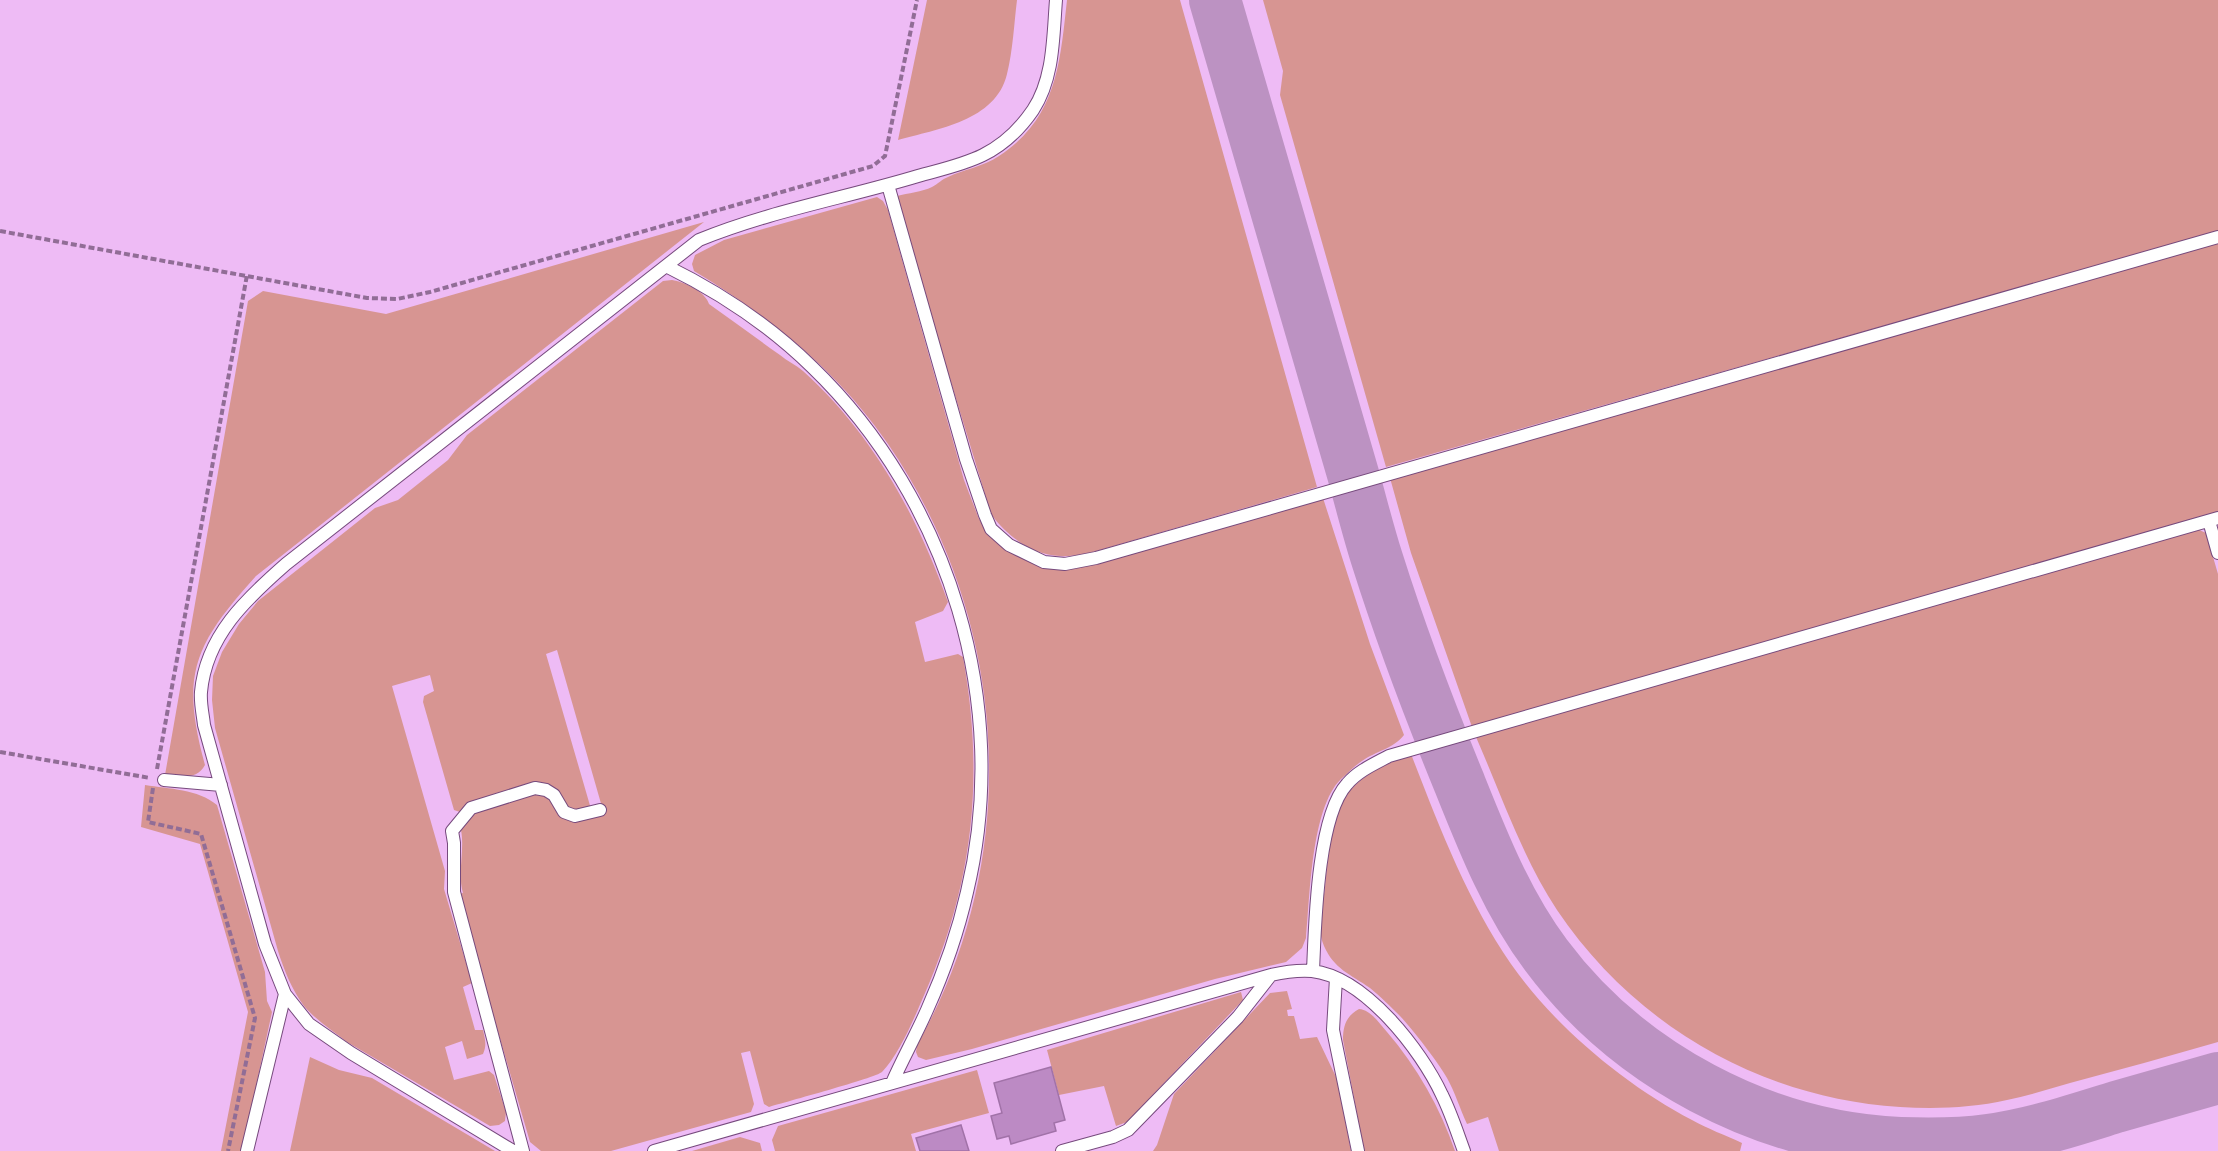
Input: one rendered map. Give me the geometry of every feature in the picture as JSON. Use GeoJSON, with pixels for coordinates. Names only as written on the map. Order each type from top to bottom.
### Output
{"type":"FeatureCollection","features":[{"type":"Feature","properties":{"kind":"lane"},"geometry":{"type":"LineString","coordinates":[[513,1151],[343,1048],[309,1024],[285,994],[265,944],[204,725],[201,694],[206,668],[215,643],[247,599],[313,543],[699,240],[728,228],[888,185],[982,156],[1011,136],[1023,123],[1042,93],[1047,77],[1056,0]]}},
{"type":"Feature","properties":{"kind":"lane"},"geometry":{"type":"LineString","coordinates":[[888,185],[963,448],[991,529],[1009,545],[1044,562],[1065,564],[1096,558],[1311,498],[2218,237]]}},
{"type":"Feature","properties":{"kind":"lane"},"geometry":{"type":"LineString","coordinates":[[666,266],[722,297],[767,329],[812,367],[850,410],[879,446],[923,519],[942,559],[957,605],[976,686],[981,735],[982,791],[978,833],[968,890],[956,935],[926,1012],[892,1083]]}},
{"type":"Feature","properties":{"kind":"lane"},"geometry":{"type":"LineString","coordinates":[[1313,971],[1317,904],[1327,822],[1335,801],[1346,784],[1364,769],[1389,756],[2213,520],[2218,553]]}},
{"type":"Feature","properties":{"kind":"lane"},"geometry":{"type":"LineString","coordinates":[[164,780],[221,785]]}},
{"type":"Feature","properties":{"kind":"lane"},"geometry":{"type":"LineString","coordinates":[[523,1151],[454,892],[452,831],[471,808],[535,789],[546,790],[554,795],[564,812],[575,816],[600,810]]}},
{"type":"Feature","properties":{"kind":"lane"},"geometry":{"type":"LineString","coordinates":[[654,1151],[1271,975],[1313,971],[1336,978],[1362,994],[1392,1022],[1418,1054],[1442,1094],[1464,1151]]}},
{"type":"Feature","properties":{"kind":"lane"},"geometry":{"type":"LineString","coordinates":[[1062,1151],[1113,1137],[1128,1130],[1238,1017],[1271,975]]}},
{"type":"Feature","properties":{"kind":"lane"},"geometry":{"type":"LineString","coordinates":[[1336,978],[1333,1030],[1358,1151]]}},
{"type":"Feature","properties":{"kind":"lane"},"geometry":{"type":"LineString","coordinates":[[247,1151],[285,994]]}},
{"type":"Feature","properties":{"kind":"path"},"geometry":{"type":"LineString","coordinates":[[0,231],[367,298],[397,299],[430,292],[873,166],[885,156],[916,0]]}},
{"type":"Feature","properties":{"kind":"path"},"geometry":{"type":"LineString","coordinates":[[0,752],[164,780]]}},
{"type":"Feature","properties":{"kind":"shaded area"},"geometry":{"type":"Polygon","coordinates":[[[927,0],[1017,0],[1009,65],[1001,90],[991,103],[978,113],[947,127],[898,140],[927,0]]]}},
{"type":"Feature","properties":{"kind":"shaded area"},"geometry":{"type":"Polygon","coordinates":[[[1067,0],[1180,0],[1317,487],[1093,552],[1064,556],[1040,552],[1021,543],[1012,537],[991,514],[897,204],[897,196],[928,189],[946,178],[993,160],[1018,141],[1033,124],[1044,107],[1058,67],[1067,0]]]}},
{"type":"Feature","properties":{"kind":"shaded area"},"geometry":{"type":"Polygon","coordinates":[[[1263,0],[2218,0],[2218,231],[1386,467],[1280,95],[1283,71],[1263,0]]]}},
{"type":"Feature","properties":{"kind":"shaded area"},"geometry":{"type":"Polygon","coordinates":[[[877,197],[883,201],[888,210],[964,480],[979,519],[991,536],[1064,566],[1323,498],[1370,644],[1404,735],[1395,744],[1356,765],[1331,792],[1323,810],[1314,854],[1306,938],[1302,948],[1286,962],[1215,979],[972,1049],[926,1060],[918,1057],[917,1045],[951,972],[975,897],[987,819],[988,741],[979,663],[959,587],[929,513],[888,444],[868,417],[847,392],[800,347],[749,307],[694,271],[692,264],[695,255],[724,240],[877,197]]]}},
{"type":"Feature","properties":{"kind":"shaded area"},"geometry":{"type":"Polygon","coordinates":[[[704,222],[256,576],[218,622],[198,662],[194,683],[194,707],[197,734],[205,765],[193,775],[165,775],[248,301],[263,291],[386,314],[704,222]]]}},
{"type":"Feature","properties":{"kind":"shaded area"},"geometry":{"type":"Polygon","coordinates":[[[2218,243],[2218,516],[1472,727],[1411,553],[1390,478],[2218,243]]]}},
{"type":"Feature","properties":{"kind":"shaded area"},"geometry":{"type":"Polygon","coordinates":[[[672,280],[699,291],[709,304],[803,371],[828,395],[871,448],[907,507],[948,602],[943,611],[915,622],[925,662],[958,654],[963,657],[970,702],[973,746],[970,832],[953,916],[939,958],[905,1038],[882,1072],[769,1107],[764,1104],[750,1051],[741,1053],[754,1104],[751,1112],[611,1151],[541,1151],[530,1142],[458,894],[463,893],[461,830],[472,814],[538,793],[548,794],[559,811],[604,814],[557,650],[546,654],[591,809],[571,808],[557,792],[542,784],[460,812],[454,810],[423,702],[424,696],[434,691],[430,675],[392,686],[445,871],[444,889],[472,983],[463,987],[475,1030],[483,1030],[485,1039],[483,1054],[467,1059],[462,1041],[445,1047],[454,1080],[489,1071],[494,1075],[506,1112],[505,1121],[499,1125],[490,1126],[347,1042],[314,1016],[300,1000],[289,980],[278,951],[215,728],[212,700],[213,676],[222,652],[239,624],[258,601],[375,508],[398,500],[448,460],[467,435],[663,281],[672,280]]]}},
{"type":"Feature","properties":{"kind":"shaded area"},"geometry":{"type":"Polygon","coordinates":[[[2197,529],[2206,533],[2218,574],[2218,1042],[2023,1096],[1994,1103],[1954,1107],[1900,1107],[1849,1101],[1799,1089],[1751,1071],[1706,1049],[1663,1021],[1624,988],[1588,951],[1557,910],[1533,869],[1476,737],[2197,529]]]}},
{"type":"Feature","properties":{"kind":"shaded area"},"geometry":{"type":"Polygon","coordinates":[[[1411,754],[1467,888],[1495,940],[1528,987],[1548,1010],[1592,1052],[1617,1072],[1667,1106],[1742,1143],[1740,1151],[1499,1151],[1488,1117],[1467,1124],[1453,1089],[1425,1046],[1382,998],[1333,960],[1324,946],[1320,932],[1331,838],[1341,803],[1351,789],[1365,777],[1411,754]]]}},
{"type":"Feature","properties":{"kind":"shaded area"},"geometry":{"type":"Polygon","coordinates":[[[145,785],[192,793],[217,805],[265,972],[267,1001],[272,1012],[242,1151],[221,1151],[248,1012],[200,844],[141,827],[145,785]]]}},
{"type":"Feature","properties":{"kind":"shaded area"},"geometry":{"type":"Polygon","coordinates":[[[1287,991],[1292,1009],[1287,1010],[1288,1016],[1294,1016],[1300,1039],[1317,1037],[1337,1079],[1351,1151],[1153,1151],[1174,1094],[1270,993],[1287,991]]]}},
{"type":"Feature","properties":{"kind":"shaded area"},"geometry":{"type":"Polygon","coordinates":[[[1241,992],[1243,1000],[1127,1122],[1116,1126],[1104,1086],[1059,1095],[1047,1050],[1241,992]]]}},
{"type":"Feature","properties":{"kind":"shaded area"},"geometry":{"type":"Polygon","coordinates":[[[1359,1009],[1374,1017],[1408,1059],[1435,1103],[1455,1151],[1364,1151],[1343,1040],[1346,1022],[1359,1009]]]}},
{"type":"Feature","properties":{"kind":"shaded area"},"geometry":{"type":"Polygon","coordinates":[[[310,1057],[339,1070],[372,1078],[495,1151],[290,1151],[310,1057]]]}},
{"type":"Feature","properties":{"kind":"shaded area"},"geometry":{"type":"Polygon","coordinates":[[[977,1070],[989,1113],[911,1134],[916,1151],[775,1151],[772,1140],[778,1126],[977,1070]]]}},
{"type":"Feature","properties":{"kind":"shaded area"},"geometry":{"type":"Polygon","coordinates":[[[740,1137],[760,1143],[762,1151],[692,1151],[740,1137]]]}},
{"type":"Feature","properties":{"kind":"building"},"geometry":{"type":"Polygon","coordinates":[[[1051,1067],[1065,1120],[1054,1123],[1056,1131],[1011,1144],[1009,1136],[997,1139],[991,1116],[1002,1113],[994,1083],[1051,1067]]]}},
{"type":"Feature","properties":{"kind":"building"},"geometry":{"type":"Polygon","coordinates":[[[961,1125],[969,1151],[920,1151],[916,1138],[961,1125]]]}},
{"type":"Feature","properties":{"kind":"taxiway"},"geometry":{"type":"LineString","coordinates":[[1215,0],[1374,548],[1416,672],[1497,872],[1532,935],[1579,994],[1617,1030],[1658,1061],[1702,1088],[1749,1110],[1798,1127],[1849,1138],[1933,1144],[1988,1140],[2053,1126],[2218,1078]]}}]}
